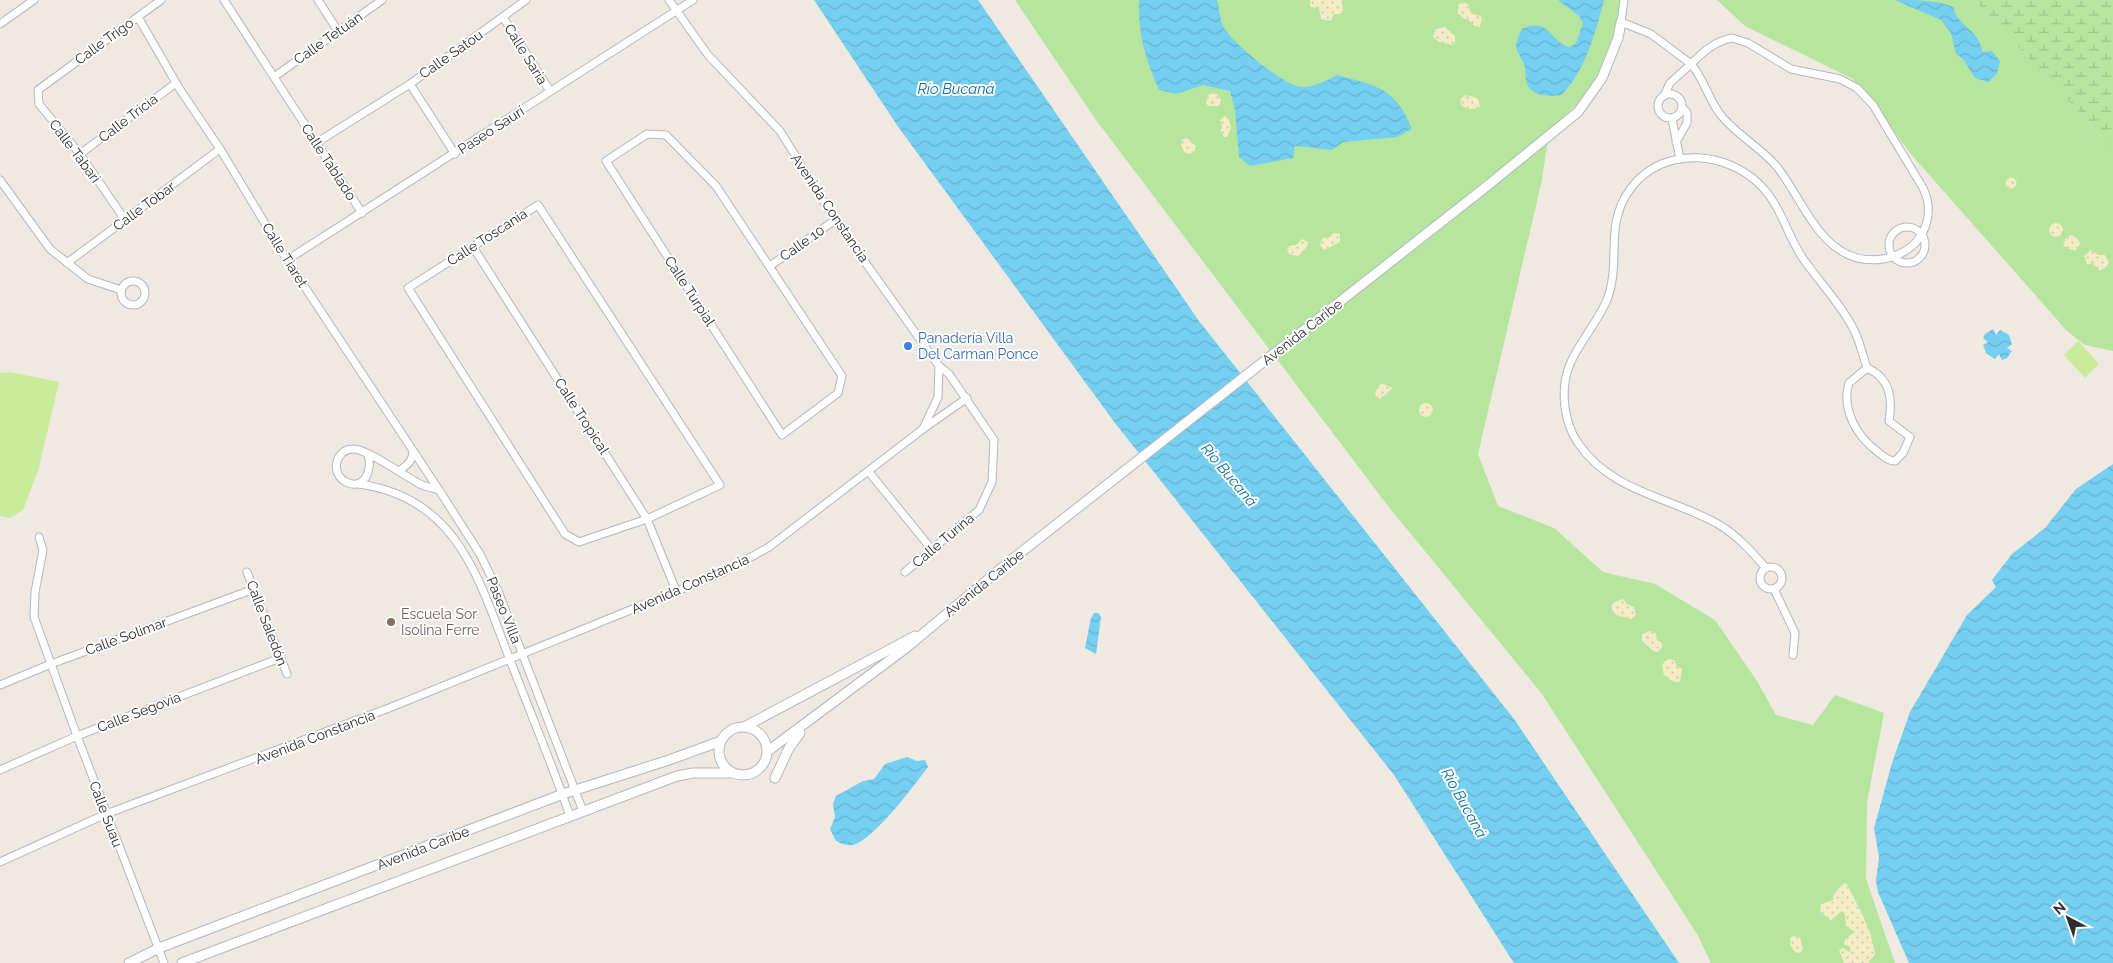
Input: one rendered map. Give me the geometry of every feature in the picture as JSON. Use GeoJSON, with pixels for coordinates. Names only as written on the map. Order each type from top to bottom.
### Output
{"type":"FeatureCollection","features":[{"type":"Feature","properties":{"kind":"street"},"geometry":{"type":"LineString","coordinates":[[0,24],[34,0]]}},
{"type":"Feature","properties":{"kind":"street","name":"Calle Trigo"},"geometry":{"type":"LineString","coordinates":[[47,83],[160,0]]}},
{"type":"Feature","properties":{"kind":"street","name":"Calle Tablado"},"geometry":{"type":"LineString","coordinates":[[224,0],[362,213]]}},
{"type":"Feature","properties":{"kind":"street"},"geometry":{"type":"LineString","coordinates":[[318,0],[338,31]]}},
{"type":"Feature","properties":{"kind":"street","name":"Calle Tetuán"},"geometry":{"type":"LineString","coordinates":[[274,77],[382,0]]}},
{"type":"Feature","properties":{"kind":"street","name":"Calle Satou"},"geometry":{"type":"LineString","coordinates":[[316,143],[410,84],[526,0]]}},
{"type":"Feature","properties":{"kind":"street","name":"Avenida Constancia"},"geometry":{"type":"LineString","coordinates":[[0,862],[106,814],[250,762],[510,661],[724,572],[769,547],[923,429],[967,398],[950,374],[939,366],[835,220],[780,131],[708,55],[669,0]]}},
{"type":"Feature","properties":{"kind":"street","name":"Paseo Saurí"},"geometry":{"type":"LineString","coordinates":[[287,260],[694,0]]}},
{"type":"Feature","properties":{"kind":"street","name":"Avenida Caribe"},"geometry":{"type":"LineString","coordinates":[[768,751],[805,726],[928,629],[1578,112],[1602,78],[1618,38],[1624,0]]}},
{"type":"Feature","properties":{"kind":"street","name":"Calle Tiaret"},"geometry":{"type":"LineString","coordinates":[[138,17],[176,83],[220,149],[287,260],[439,490]]}},
{"type":"Feature","properties":{"kind":"street","name":"Calle Saria"},"geometry":{"type":"LineString","coordinates":[[503,17],[550,91]]}},
{"type":"Feature","properties":{"kind":"street"},"geometry":{"type":"LineString","coordinates":[[1621,22],[1651,34],[1691,64],[1704,82],[1720,114],[1771,161],[1786,180],[1808,216],[1826,238],[1840,250],[1855,257],[1879,259],[1893,256],[1909,248],[1922,234],[1929,211],[1924,192],[1874,105],[1858,88],[1840,79],[1791,69],[1748,43],[1732,38],[1722,40],[1706,50],[1691,64],[1670,83],[1664,96],[1658,102],[1658,110],[1663,117],[1672,119],[1678,115],[1682,108],[1681,101],[1675,95],[1664,96]]}},
{"type":"Feature","properties":{"kind":"street","name":"Calle Tabari"},"geometry":{"type":"LineString","coordinates":[[47,83],[38,90],[39,104],[80,154],[125,220]]}},
{"type":"Feature","properties":{"kind":"street","name":"Calle Tricia"},"geometry":{"type":"LineString","coordinates":[[80,154],[176,83]]}},
{"type":"Feature","properties":{"kind":"street"},"geometry":{"type":"LineString","coordinates":[[410,84],[454,154]]}},
{"type":"Feature","properties":{"kind":"street"},"geometry":{"type":"LineString","coordinates":[[1676,142],[1688,119],[1687,112],[1682,108]]}},
{"type":"Feature","properties":{"kind":"street"},"geometry":{"type":"LineString","coordinates":[[1672,119],[1680,159]]}},
{"type":"Feature","properties":{"kind":"street","name":"Calle Turpial"},"geometry":{"type":"LineString","coordinates":[[647,134],[666,135],[716,186],[770,266],[842,376],[838,393],[782,435],[606,161],[647,134]]}},
{"type":"Feature","properties":{"kind":"street","name":"Calle Tobar"},"geometry":{"type":"LineString","coordinates":[[67,262],[220,149]]}},
{"type":"Feature","properties":{"kind":"street"},"geometry":{"type":"LineString","coordinates":[[1766,568],[1753,553],[1719,525],[1675,504],[1635,490],[1613,477],[1578,444],[1567,419],[1565,388],[1570,364],[1601,314],[1608,296],[1613,269],[1613,234],[1618,208],[1632,186],[1641,177],[1680,159],[1708,158],[1732,164],[1746,171],[1766,191],[1798,251],[1854,332],[1867,368],[1879,374],[1889,391],[1890,421],[1910,437],[1903,453],[1894,461],[1864,441],[1857,432],[1852,419],[1847,391],[1853,378],[1867,368]]}},
{"type":"Feature","properties":{"kind":"street"},"geometry":{"type":"LineString","coordinates":[[0,180],[50,250],[88,278],[121,290]]}},
{"type":"Feature","properties":{"kind":"street","name":"Calle Toscania"},"geometry":{"type":"LineString","coordinates":[[538,205],[720,485],[647,520],[579,542],[565,534],[408,288],[538,205]]}},
{"type":"Feature","properties":{"kind":"street","name":"Calle 10"},"geometry":{"type":"LineString","coordinates":[[770,266],[835,220]]}},
{"type":"Feature","properties":{"kind":"street"},"geometry":{"type":"LineString","coordinates":[[1911,227],[1922,234],[1926,246],[1917,261],[1906,264],[1893,256],[1889,243],[1894,233],[1899,229],[1911,227]]}},
{"type":"Feature","properties":{"kind":"street","name":"Calle Tropical"},"geometry":{"type":"LineString","coordinates":[[473,246],[647,520],[677,593]]}},
{"type":"Feature","properties":{"kind":"street"},"geometry":{"type":"LineString","coordinates":[[923,429],[938,397],[939,366]]}},
{"type":"Feature","properties":{"kind":"street","name":"Calle Turina"},"geometry":{"type":"LineString","coordinates":[[905,572],[979,510],[992,482],[994,440],[967,398]]}},
{"type":"Feature","properties":{"kind":"street","name":"Paseo Villa"},"geometry":{"type":"LineString","coordinates":[[570,816],[510,661],[489,600],[463,549],[446,528],[428,511],[405,497],[381,487],[346,482],[339,476],[336,468],[337,459],[343,452],[352,448],[361,450],[368,456],[422,485],[439,490],[480,554],[498,591],[583,811]]}},
{"type":"Feature","properties":{"kind":"street"},"geometry":{"type":"LineString","coordinates":[[399,471],[409,464],[413,451]]}},
{"type":"Feature","properties":{"kind":"street"},"geometry":{"type":"LineString","coordinates":[[356,483],[364,480],[370,473],[371,464],[368,456]]}},
{"type":"Feature","properties":{"kind":"street"},"geometry":{"type":"LineString","coordinates":[[868,472],[933,550]]}},
{"type":"Feature","properties":{"kind":"street","name":"Calle Suau"},"geometry":{"type":"LineString","coordinates":[[39,537],[43,550],[35,592],[34,617],[106,814],[164,963]]}},
{"type":"Feature","properties":{"kind":"street"},"geometry":{"type":"LineString","coordinates":[[1773,567],[1781,574],[1781,581],[1774,589],[1767,589],[1760,580],[1760,573],[1766,568],[1773,567]]}},
{"type":"Feature","properties":{"kind":"street","name":"Calle Saledón"},"geometry":{"type":"LineString","coordinates":[[247,572],[287,674]]}},
{"type":"Feature","properties":{"kind":"street","name":"Calle Solimar"},"geometry":{"type":"LineString","coordinates":[[0,685],[51,664],[254,589]]}},
{"type":"Feature","properties":{"kind":"street"},"geometry":{"type":"LineString","coordinates":[[1774,589],[1795,634],[1793,654]]}},
{"type":"Feature","properties":{"kind":"street","name":"Avenida Caribe"},"geometry":{"type":"LineString","coordinates":[[744,727],[928,629]]}},
{"type":"Feature","properties":{"kind":"street","name":"Calle Segovia"},"geometry":{"type":"LineString","coordinates":[[0,770],[77,736],[280,658]]}},
{"type":"Feature","properties":{"kind":"street"},"geometry":{"type":"LineString","coordinates":[[775,778],[789,748],[805,726]]}},
{"type":"Feature","properties":{"kind":"street"},"geometry":{"type":"LineString","coordinates":[[744,727],[752,728],[763,737],[768,751],[763,766],[757,771],[742,776],[731,773],[721,762],[718,748],[721,741],[731,730],[744,727]]}},
{"type":"Feature","properties":{"kind":"street","name":"Avenida Caribe"},"geometry":{"type":"LineString","coordinates":[[129,963],[159,948],[563,794],[721,741]]}},
{"type":"Feature","properties":{"kind":"street","name":"Avenida Caribe"},"geometry":{"type":"LineString","coordinates":[[182,963],[677,776],[693,773],[731,773]]}},
{"type":"Feature","properties":{"kind":"green space"},"geometry":{"type":"Polygon","coordinates":[[[1015,0],[1621,0],[1616,34],[1610,53],[1598,78],[1581,100],[1550,129],[1541,184],[1478,454],[1498,506],[1554,528],[1603,572],[1655,584],[1715,620],[1757,681],[1776,715],[1813,725],[1835,695],[1884,713],[1867,802],[1866,879],[1895,963],[1711,963],[1697,934],[1542,694],[1388,506],[1096,120],[1015,0]]]}},
{"type":"Feature","properties":{"kind":"green space"},"geometry":{"type":"Polygon","coordinates":[[[1717,0],[1975,0],[2113,149],[2113,351],[2085,345],[2067,331],[1909,152],[1878,109],[1853,79],[1745,26],[1717,0]]]}},
{"type":"Feature","properties":{"kind":"green space"},"geometry":{"type":"Polygon","coordinates":[[[1975,0],[2113,0],[2113,149],[1975,0]]]}},
{"type":"Feature","properties":{"kind":"green space"},"geometry":{"type":"Polygon","coordinates":[[[2078,341],[2099,364],[2085,378],[2064,355],[2078,341]]]}},
{"type":"Feature","properties":{"kind":"green space"},"geometry":{"type":"Polygon","coordinates":[[[10,372],[59,382],[38,471],[23,510],[10,518],[0,516],[0,373],[10,372]]]}},
{"type":"Feature","properties":{"kind":"sand"},"geometry":{"type":"Polygon","coordinates":[[[1310,0],[1342,0],[1343,10],[1340,14],[1334,14],[1331,21],[1321,19],[1319,8],[1310,7],[1310,0]]]}},
{"type":"Feature","properties":{"kind":"sand"},"geometry":{"type":"Polygon","coordinates":[[[1463,2],[1468,4],[1471,13],[1482,17],[1480,27],[1474,26],[1468,19],[1464,19],[1458,13],[1458,5],[1463,2]]]}},
{"type":"Feature","properties":{"kind":"sand"},"geometry":{"type":"Polygon","coordinates":[[[1445,27],[1455,36],[1455,43],[1452,45],[1439,42],[1433,37],[1436,29],[1445,27]]]}},
{"type":"Feature","properties":{"kind":"sand"},"geometry":{"type":"Polygon","coordinates":[[[1212,93],[1217,94],[1221,100],[1219,106],[1209,106],[1206,104],[1207,96],[1212,93]]]}},
{"type":"Feature","properties":{"kind":"sand"},"geometry":{"type":"Polygon","coordinates":[[[1466,95],[1478,98],[1480,107],[1469,109],[1462,106],[1460,103],[1461,98],[1466,95]]]}},
{"type":"Feature","properties":{"kind":"sand"},"geometry":{"type":"Polygon","coordinates":[[[1225,116],[1228,118],[1231,127],[1227,137],[1224,137],[1220,131],[1222,128],[1220,120],[1225,116]]]}},
{"type":"Feature","properties":{"kind":"sand"},"geometry":{"type":"Polygon","coordinates":[[[1187,138],[1196,146],[1194,152],[1190,154],[1184,152],[1181,145],[1182,140],[1187,138]]]}},
{"type":"Feature","properties":{"kind":"sand"},"geometry":{"type":"Polygon","coordinates":[[[2011,177],[2017,183],[2011,189],[2005,183],[2011,177]]]}},
{"type":"Feature","properties":{"kind":"sand"},"geometry":{"type":"Polygon","coordinates":[[[2056,223],[2061,225],[2063,230],[2061,235],[2056,237],[2051,235],[2049,230],[2051,225],[2056,223]]]}},
{"type":"Feature","properties":{"kind":"sand"},"geometry":{"type":"Polygon","coordinates":[[[1333,233],[1340,234],[1340,242],[1324,250],[1320,245],[1322,238],[1330,237],[1333,233]]]}},
{"type":"Feature","properties":{"kind":"sand"},"geometry":{"type":"Polygon","coordinates":[[[2071,235],[2077,238],[2080,244],[2075,251],[2063,246],[2066,237],[2071,235]]]}},
{"type":"Feature","properties":{"kind":"sand"},"geometry":{"type":"Polygon","coordinates":[[[1302,239],[1308,242],[1307,247],[1298,256],[1289,254],[1287,250],[1289,246],[1296,245],[1302,239]]]}},
{"type":"Feature","properties":{"kind":"sand"},"geometry":{"type":"Polygon","coordinates":[[[2091,250],[2098,255],[2105,255],[2109,262],[2100,271],[2093,264],[2087,264],[2084,256],[2091,250]]]}},
{"type":"Feature","properties":{"kind":"sand"},"geometry":{"type":"Polygon","coordinates":[[[1381,383],[1393,388],[1380,399],[1377,398],[1375,393],[1381,383]]]}},
{"type":"Feature","properties":{"kind":"sand"},"geometry":{"type":"Polygon","coordinates":[[[1423,403],[1429,403],[1433,410],[1429,417],[1423,417],[1419,413],[1419,407],[1423,403]]]}},
{"type":"Feature","properties":{"kind":"sand"},"geometry":{"type":"Polygon","coordinates":[[[1623,599],[1627,604],[1634,607],[1636,615],[1631,619],[1616,615],[1612,610],[1612,603],[1623,599]]]}},
{"type":"Feature","properties":{"kind":"sand"},"geometry":{"type":"Polygon","coordinates":[[[1650,631],[1656,633],[1657,640],[1662,643],[1662,647],[1658,652],[1653,651],[1642,641],[1642,634],[1650,631]]]}},
{"type":"Feature","properties":{"kind":"sand"},"geometry":{"type":"Polygon","coordinates":[[[1669,659],[1674,660],[1677,666],[1682,669],[1680,682],[1674,682],[1663,674],[1662,663],[1669,659]]]}},
{"type":"Feature","properties":{"kind":"sand"},"geometry":{"type":"Polygon","coordinates":[[[1844,883],[1847,884],[1871,935],[1875,954],[1868,963],[1844,963],[1839,950],[1843,948],[1850,952],[1850,947],[1844,944],[1845,939],[1855,932],[1846,926],[1845,915],[1842,911],[1831,920],[1820,912],[1821,904],[1833,900],[1834,894],[1844,883]]]}},
{"type":"Feature","properties":{"kind":"sand"},"geometry":{"type":"Polygon","coordinates":[[[1793,936],[1800,937],[1803,949],[1800,953],[1795,952],[1790,945],[1790,938],[1793,936]]]}},
{"type":"Feature","properties":{"kind":"water","name":"Río Bucaná"},"geometry":{"type":"Polygon","coordinates":[[[814,0],[978,0],[1199,321],[1514,719],[1679,963],[1514,963],[1394,775],[1115,423],[899,128],[814,0]]]}},
{"type":"Feature","properties":{"kind":"water"},"geometry":{"type":"Polygon","coordinates":[[[1139,0],[1217,0],[1223,26],[1228,33],[1246,52],[1283,79],[1293,85],[1306,87],[1337,75],[1374,86],[1383,90],[1399,104],[1412,129],[1397,137],[1343,142],[1332,150],[1295,146],[1293,158],[1250,166],[1239,157],[1235,110],[1230,91],[1203,85],[1176,94],[1159,90],[1143,46],[1139,0]]]}},
{"type":"Feature","properties":{"kind":"water"},"geometry":{"type":"Polygon","coordinates":[[[1558,0],[1604,0],[1588,50],[1577,75],[1561,95],[1550,96],[1539,94],[1530,89],[1526,80],[1525,66],[1517,51],[1516,44],[1522,29],[1531,26],[1544,28],[1564,45],[1570,47],[1576,43],[1583,23],[1579,16],[1558,0]]]}},
{"type":"Feature","properties":{"kind":"water"},"geometry":{"type":"Polygon","coordinates":[[[1895,0],[1917,0],[1953,7],[1957,17],[1976,36],[1983,52],[1992,51],[2000,61],[1997,74],[1988,82],[1975,78],[1963,59],[1956,54],[1951,33],[1941,20],[1895,0]]]}},
{"type":"Feature","properties":{"kind":"water"},"geometry":{"type":"Polygon","coordinates":[[[1993,329],[1996,335],[2000,330],[2009,335],[2012,344],[2007,348],[2012,351],[2007,358],[2002,360],[1999,354],[1995,359],[1986,353],[1983,345],[1988,342],[1983,338],[1985,334],[1993,329]]]}},
{"type":"Feature","properties":{"kind":"water"},"geometry":{"type":"Polygon","coordinates":[[[2113,464],[2113,963],[1909,963],[1878,892],[1876,881],[1879,857],[1874,828],[1892,763],[1910,712],[1967,615],[1996,587],[1992,580],[2012,554],[2045,528],[2076,489],[2113,464]]]}},
{"type":"Feature","properties":{"kind":"water"},"geometry":{"type":"Polygon","coordinates":[[[1094,613],[1098,613],[1101,617],[1096,654],[1085,648],[1091,618],[1094,613]]]}},
{"type":"Feature","properties":{"kind":"water"},"geometry":{"type":"Polygon","coordinates":[[[907,757],[917,761],[925,760],[928,767],[914,786],[876,829],[858,843],[847,845],[836,841],[830,829],[835,817],[833,804],[836,796],[863,781],[874,779],[885,764],[907,757]]]}},
{"type":"Feature","properties":{"kind":"place","name":"Panadería Villa Del Carman Ponce"},"geometry":{"type":"Point","coordinates":[908,346]}},
{"type":"Feature","properties":{"kind":"place","name":"Escuela Sor Isolina Ferre"},"geometry":{"type":"Point","coordinates":[391,622]}}]}
